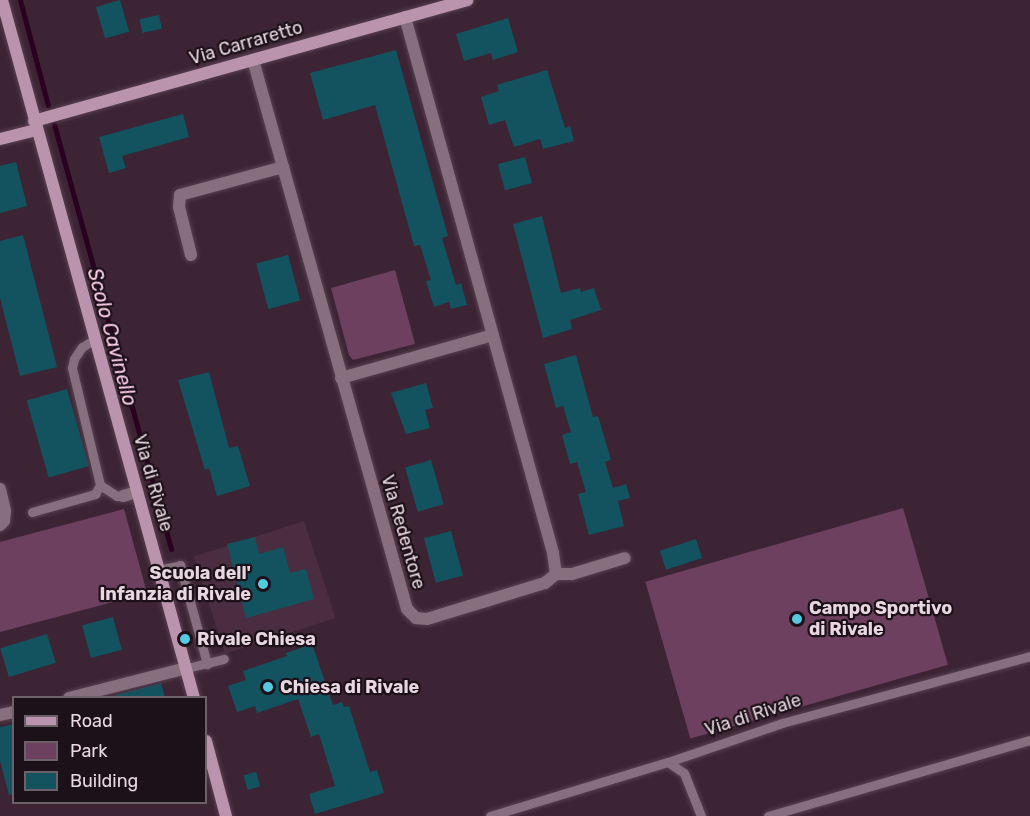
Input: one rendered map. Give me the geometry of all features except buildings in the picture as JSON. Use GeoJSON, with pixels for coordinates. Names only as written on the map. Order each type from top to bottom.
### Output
{"type":"FeatureCollection","features":[{"type":"Feature","properties":{"kind":"street","name":"Via di Rivale"},"geometry":{"type":"LineString","coordinates":[[2,0],[194,696]]}},
{"type":"Feature","properties":{"kind":"street","name":"Via Carraretto"},"geometry":{"type":"LineString","coordinates":[[0,139],[36,125],[253,60],[467,0]]}},
{"type":"Feature","properties":{"kind":"street"},"geometry":{"type":"LineString","coordinates":[[405,17],[494,335],[553,553],[556,574]]}},
{"type":"Feature","properties":{"kind":"street","name":"Via Redentore"},"geometry":{"type":"LineString","coordinates":[[253,60],[402,600],[412,615],[421,619],[434,617],[545,583],[556,574],[572,574],[625,558]]}},
{"type":"Feature","properties":{"kind":"street"},"geometry":{"type":"LineString","coordinates":[[191,255],[179,207],[180,195],[283,167]]}},
{"type":"Feature","properties":{"kind":"street"},"geometry":{"type":"LineString","coordinates":[[341,378],[494,335]]}},
{"type":"Feature","properties":{"kind":"street"},"geometry":{"type":"LineString","coordinates":[[0,489],[5,511],[4,520],[0,525]]}},
{"type":"Feature","properties":{"kind":"street"},"geometry":{"type":"LineString","coordinates":[[123,496],[137,492]]}},
{"type":"Feature","properties":{"kind":"street"},"geometry":{"type":"LineString","coordinates":[[77,696],[187,668]]}},
{"type":"Feature","properties":{"kind":"street"},"geometry":{"type":"LineString","coordinates":[[207,745],[226,816]]}},
{"type":"Feature","properties":{"kind":"lane"},"geometry":{"type":"LineString","coordinates":[[32,512],[95,494],[100,485],[72,368],[74,359],[82,347],[95,339]]}},
{"type":"Feature","properties":{"kind":"lane"},"geometry":{"type":"LineString","coordinates":[[100,485],[117,496],[123,496]]}},
{"type":"Feature","properties":{"kind":"lane"},"geometry":{"type":"LineString","coordinates":[[159,570],[180,565],[207,663]]}},
{"type":"Feature","properties":{"kind":"lane","name":"Via di Rivale"},"geometry":{"type":"LineString","coordinates":[[490,816],[668,762],[782,723],[1030,656]]}},
{"type":"Feature","properties":{"kind":"lane"},"geometry":{"type":"LineString","coordinates":[[187,668],[224,659]]}},
{"type":"Feature","properties":{"kind":"lane"},"geometry":{"type":"LineString","coordinates":[[768,816],[1030,740]]}},
{"type":"Feature","properties":{"kind":"lane"},"geometry":{"type":"LineString","coordinates":[[668,762],[684,773],[701,816]]}},
{"type":"Feature","properties":{"kind":"shaded area","name":"Scuola dell' Infanzia di Rivale"},"geometry":{"type":"Polygon","coordinates":[[[304,521],[336,618],[225,654],[194,557],[304,521]]]}},
{"type":"Feature","properties":{"kind":"green space"},"geometry":{"type":"Polygon","coordinates":[[[395,270],[415,344],[353,360],[349,355],[331,288],[395,270]]]}},
{"type":"Feature","properties":{"kind":"green space","name":"Campo Sportivo di Rivale"},"geometry":{"type":"Polygon","coordinates":[[[903,508],[948,665],[690,739],[645,582],[903,508]]]}},
{"type":"Feature","properties":{"kind":"green space"},"geometry":{"type":"Polygon","coordinates":[[[124,509],[147,593],[0,632],[0,542],[124,509]]]}},
{"type":"Feature","properties":{"kind":"waterway","name":"Scolo Cavinello"},"geometry":{"type":"LineString","coordinates":[[20,0],[48,105]]}},
{"type":"Feature","properties":{"kind":"waterway","name":"Scolo Cavinello"},"geometry":{"type":"LineString","coordinates":[[54,124],[171,549]]}},
{"type":"Feature","properties":{"kind":"place","name":"Scuola dell' Infanzia di Rivale"},"geometry":{"type":"Point","coordinates":[263,584]}},
{"type":"Feature","properties":{"kind":"place","name":"Campo Sportivo di Rivale"},"geometry":{"type":"Point","coordinates":[797,619]}},
{"type":"Feature","properties":{"kind":"place","name":"Rivale Chiesa"},"geometry":{"type":"Point","coordinates":[185,639]}},
{"type":"Feature","properties":{"kind":"place","name":"Chiesa di Rivale"},"geometry":{"type":"Point","coordinates":[268,687]}}]}
